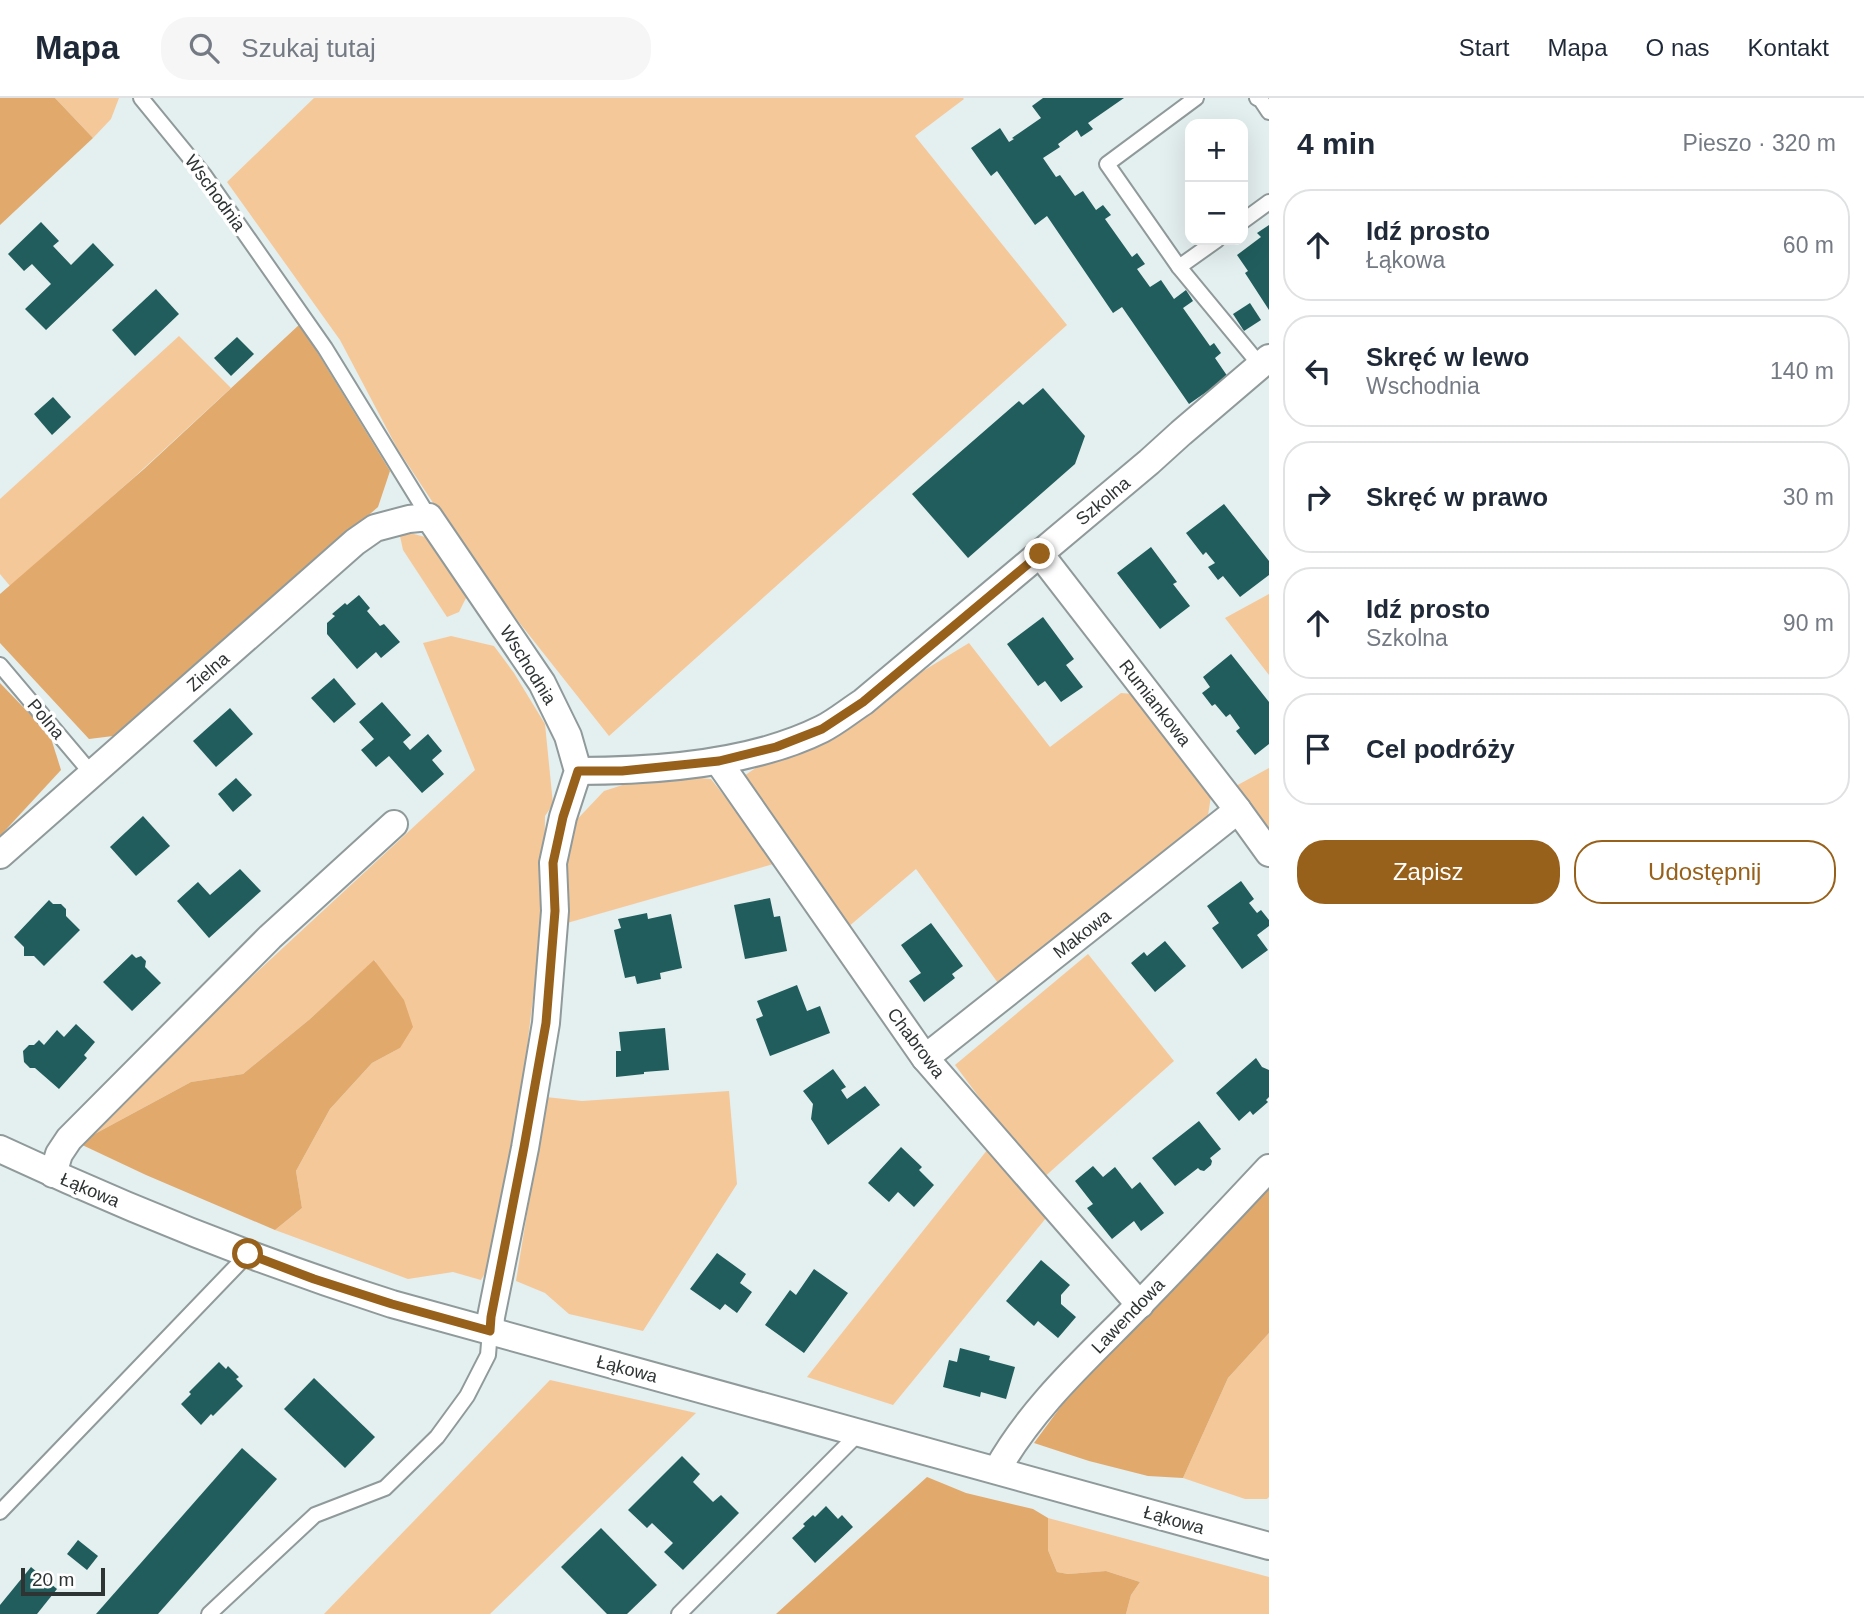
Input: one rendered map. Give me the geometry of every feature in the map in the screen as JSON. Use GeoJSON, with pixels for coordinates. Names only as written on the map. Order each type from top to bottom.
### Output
{"type":"FeatureCollection","features":[{"type":"Feature","properties":{"kind":"street","name":"Szkolna"},"geometry":{"type":"LineString","coordinates":[[578,771],[622,771],[719,761],[776,747],[822,729],[863,702],[1264,362]]}},
{"type":"Feature","properties":{"kind":"street","name":"Wschodnia"},"geometry":{"type":"LineString","coordinates":[[429,517],[542,683],[568,736],[578,771]]}},
{"type":"Feature","properties":{"kind":"street","name":"Zielna"},"geometry":{"type":"LineString","coordinates":[[0,855],[365,535],[375,528],[429,517]]}},
{"type":"Feature","properties":{"kind":"street","name":"Rumiankowa"},"geometry":{"type":"LineString","coordinates":[[1040,554],[1269,853]]}},
{"type":"Feature","properties":{"kind":"street","name":"Chabrowa"},"geometry":{"type":"LineString","coordinates":[[719,761],[925,1058],[1140,1305]]}},
{"type":"Feature","properties":{"kind":"street"},"geometry":{"type":"LineString","coordinates":[[490,1331],[546,1023],[555,911],[553,863],[563,817],[578,771]]}},
{"type":"Feature","properties":{"kind":"street","name":"Makowa"},"geometry":{"type":"LineString","coordinates":[[925,1058],[1238,810]]}},
{"type":"Feature","properties":{"kind":"street"},"geometry":{"type":"LineString","coordinates":[[53,1174],[59,1154],[69,1139],[270,937],[394,824]]}},
{"type":"Feature","properties":{"kind":"street","name":"Łąkowa"},"geometry":{"type":"LineString","coordinates":[[0,1149],[138,1211],[314,1279],[392,1304],[1269,1546]]}},
{"type":"Feature","properties":{"kind":"street","name":"Lawendowa"},"geometry":{"type":"LineString","coordinates":[[997,1471],[1009,1449],[1043,1403],[1269,1168]]}},
{"type":"Feature","properties":{"kind":"lane","name":"Wschodnia"},"geometry":{"type":"LineString","coordinates":[[141,98],[204,175],[325,348],[429,517]]}},
{"type":"Feature","properties":{"kind":"lane"},"geometry":{"type":"LineString","coordinates":[[1196,98],[1107,164],[1179,267],[1264,362]]}},
{"type":"Feature","properties":{"kind":"lane"},"geometry":{"type":"LineString","coordinates":[[1257,98],[1269,113]]}},
{"type":"Feature","properties":{"kind":"lane"},"geometry":{"type":"LineString","coordinates":[[1248,217],[1269,202]]}},
{"type":"Feature","properties":{"kind":"lane"},"geometry":{"type":"LineString","coordinates":[[1179,267],[1210,245]]}},
{"type":"Feature","properties":{"kind":"lane","name":"Polna"},"geometry":{"type":"LineString","coordinates":[[0,665],[92,774]]}},
{"type":"Feature","properties":{"kind":"lane"},"geometry":{"type":"LineString","coordinates":[[0,1512],[248,1254]]}},
{"type":"Feature","properties":{"kind":"lane"},"geometry":{"type":"LineString","coordinates":[[209,1614],[315,1514],[385,1488],[438,1437],[467,1396],[488,1355],[490,1331]]}},
{"type":"Feature","properties":{"kind":"lane"},"geometry":{"type":"LineString","coordinates":[[679,1614],[859,1433]]}},
{"type":"Feature","properties":{"kind":"shaded area"},"geometry":{"type":"Polygon","coordinates":[[[0,98],[55,98],[93,138],[0,225],[0,98]]]}},
{"type":"Feature","properties":{"kind":"shaded area"},"geometry":{"type":"Polygon","coordinates":[[[55,98],[119,98],[111,119],[93,138],[55,98]]]}},
{"type":"Feature","properties":{"kind":"shaded area"},"geometry":{"type":"Polygon","coordinates":[[[314,98],[963,98],[915,136],[1067,325],[609,736],[518,621],[443,518],[397,448],[340,340],[227,182],[314,98]]]}},
{"type":"Feature","properties":{"kind":"shaded area"},"geometry":{"type":"Polygon","coordinates":[[[300,324],[390,471],[378,507],[113,736],[89,739],[0,643],[0,594],[144,469],[300,324]]]}},
{"type":"Feature","properties":{"kind":"shaded area"},"geometry":{"type":"Polygon","coordinates":[[[179,336],[231,388],[10,586],[0,574],[0,499],[179,336]]]}},
{"type":"Feature","properties":{"kind":"shaded area"},"geometry":{"type":"Polygon","coordinates":[[[410,533],[429,538],[464,588],[466,598],[459,612],[447,617],[403,550],[400,536],[410,533]]]}},
{"type":"Feature","properties":{"kind":"shaded area"},"geometry":{"type":"Polygon","coordinates":[[[1269,594],[1269,675],[1225,618],[1269,594]]]}},
{"type":"Feature","properties":{"kind":"shaded area"},"geometry":{"type":"Polygon","coordinates":[[[451,636],[494,646],[545,724],[553,804],[545,816],[544,907],[518,1122],[493,1260],[481,1280],[453,1272],[408,1279],[275,1230],[302,1208],[296,1171],[330,1109],[372,1063],[400,1048],[375,960],[310,1019],[243,1074],[191,1082],[78,1143],[189,1035],[475,770],[423,643],[451,636]]]}},
{"type":"Feature","properties":{"kind":"shaded area"},"geometry":{"type":"Polygon","coordinates":[[[969,643],[1050,747],[1121,693],[1133,694],[1211,796],[1207,822],[1023,972],[998,983],[916,869],[847,928],[744,776],[760,765],[783,759],[834,737],[905,682],[969,643]]]}},
{"type":"Feature","properties":{"kind":"shaded area"},"geometry":{"type":"Polygon","coordinates":[[[0,683],[50,735],[61,770],[0,836],[0,683]]]}},
{"type":"Feature","properties":{"kind":"shaded area"},"geometry":{"type":"Polygon","coordinates":[[[1269,768],[1269,831],[1234,787],[1269,768]]]}},
{"type":"Feature","properties":{"kind":"shaded area"},"geometry":{"type":"Polygon","coordinates":[[[657,774],[711,779],[777,863],[567,923],[567,830],[604,791],[657,774]]]}},
{"type":"Feature","properties":{"kind":"shaded area"},"geometry":{"type":"Polygon","coordinates":[[[1088,954],[1174,1061],[1041,1180],[955,1065],[1088,954]]]}},
{"type":"Feature","properties":{"kind":"shaded area"},"geometry":{"type":"Polygon","coordinates":[[[374,960],[404,1000],[413,1027],[400,1048],[372,1063],[330,1109],[296,1171],[302,1208],[275,1230],[78,1143],[191,1082],[243,1074],[310,1019],[374,960]]]}},
{"type":"Feature","properties":{"kind":"shaded area"},"geometry":{"type":"Polygon","coordinates":[[[729,1091],[737,1184],[643,1331],[569,1314],[545,1293],[516,1281],[546,1097],[582,1101],[729,1091]]]}},
{"type":"Feature","properties":{"kind":"shaded area"},"geometry":{"type":"Polygon","coordinates":[[[988,1149],[1046,1218],[893,1405],[807,1377],[988,1149]]]}},
{"type":"Feature","properties":{"kind":"shaded area"},"geometry":{"type":"Polygon","coordinates":[[[1269,1185],[1269,1333],[1228,1378],[1183,1478],[1148,1476],[1034,1443],[1084,1375],[1269,1185]]]}},
{"type":"Feature","properties":{"kind":"shaded area"},"geometry":{"type":"Polygon","coordinates":[[[1269,1333],[1269,1497],[1245,1499],[1183,1478],[1228,1378],[1269,1333]]]}},
{"type":"Feature","properties":{"kind":"shaded area"},"geometry":{"type":"Polygon","coordinates":[[[550,1380],[696,1413],[490,1614],[324,1614],[550,1380]]]}},
{"type":"Feature","properties":{"kind":"shaded area"},"geometry":{"type":"Polygon","coordinates":[[[927,1477],[966,1493],[1033,1509],[1048,1518],[1048,1550],[1057,1572],[1068,1574],[1106,1571],[1140,1582],[1131,1595],[1126,1614],[776,1614],[927,1477]]]}},
{"type":"Feature","properties":{"kind":"shaded area"},"geometry":{"type":"Polygon","coordinates":[[[1048,1518],[1269,1577],[1269,1614],[1126,1614],[1131,1595],[1140,1582],[1106,1571],[1068,1574],[1057,1572],[1048,1550],[1048,1518]]]}},
{"type":"Feature","properties":{"kind":"building"},"geometry":{"type":"Polygon","coordinates":[[[1043,98],[1124,98],[1088,123],[1093,129],[1081,137],[1077,130],[1058,144],[1060,147],[1043,158],[1056,177],[1060,175],[1075,196],[1083,191],[1096,210],[1103,205],[1111,215],[1105,219],[1132,257],[1137,253],[1145,264],[1137,269],[1150,287],[1161,280],[1174,299],[1186,290],[1193,301],[1183,308],[1210,346],[1214,343],[1221,353],[1215,358],[1228,377],[1189,404],[1122,307],[1113,313],[1047,216],[1035,225],[997,171],[991,176],[971,148],[1000,128],[1009,142],[1014,139],[1012,138],[1041,118],[1032,106],[1043,98]]]}},
{"type":"Feature","properties":{"kind":"building"},"geometry":{"type":"Polygon","coordinates":[[[41,222],[59,241],[53,246],[71,265],[93,243],[114,265],[46,330],[25,309],[51,284],[32,264],[24,271],[8,254],[41,222]]]}},
{"type":"Feature","properties":{"kind":"building"},"geometry":{"type":"Polygon","coordinates":[[[1269,225],[1269,310],[1245,273],[1248,271],[1237,255],[1261,237],[1257,233],[1269,225]]]}},
{"type":"Feature","properties":{"kind":"building"},"geometry":{"type":"Polygon","coordinates":[[[156,289],[179,314],[135,356],[112,330],[156,289]]]}},
{"type":"Feature","properties":{"kind":"building"},"geometry":{"type":"Polygon","coordinates":[[[1250,303],[1261,320],[1244,331],[1233,314],[1250,303]]]}},
{"type":"Feature","properties":{"kind":"building"},"geometry":{"type":"Polygon","coordinates":[[[237,337],[254,354],[231,376],[214,358],[237,337]]]}},
{"type":"Feature","properties":{"kind":"building"},"geometry":{"type":"Polygon","coordinates":[[[1043,388],[1085,436],[1075,464],[968,558],[912,494],[1019,401],[1023,405],[1043,388]]]}},
{"type":"Feature","properties":{"kind":"building"},"geometry":{"type":"Polygon","coordinates":[[[53,397],[71,417],[52,435],[34,414],[53,397]]]}},
{"type":"Feature","properties":{"kind":"building"},"geometry":{"type":"Polygon","coordinates":[[[1224,504],[1269,561],[1269,575],[1240,597],[1223,576],[1218,580],[1208,567],[1215,563],[1206,552],[1203,555],[1186,533],[1224,504]]]}},
{"type":"Feature","properties":{"kind":"building"},"geometry":{"type":"Polygon","coordinates":[[[1151,547],[1177,582],[1173,584],[1190,606],[1160,629],[1117,573],[1151,547]]]}},
{"type":"Feature","properties":{"kind":"building"},"geometry":{"type":"Polygon","coordinates":[[[359,595],[370,608],[367,611],[380,626],[384,624],[400,642],[381,658],[376,652],[357,669],[327,634],[327,623],[335,616],[332,614],[359,595]]]}},
{"type":"Feature","properties":{"kind":"building"},"geometry":{"type":"Polygon","coordinates":[[[1043,617],[1074,659],[1066,665],[1083,687],[1061,702],[1045,681],[1038,686],[1007,644],[1043,617]]]}},
{"type":"Feature","properties":{"kind":"building"},"geometry":{"type":"Polygon","coordinates":[[[1231,654],[1269,702],[1269,744],[1255,755],[1236,731],[1240,728],[1230,714],[1226,717],[1215,704],[1212,706],[1202,693],[1210,687],[1203,677],[1231,654]]]}},
{"type":"Feature","properties":{"kind":"building"},"geometry":{"type":"Polygon","coordinates":[[[334,678],[356,704],[334,723],[311,698],[334,678]]]}},
{"type":"Feature","properties":{"kind":"building"},"geometry":{"type":"Polygon","coordinates":[[[382,702],[411,735],[403,742],[410,750],[428,734],[442,751],[432,760],[444,774],[422,793],[389,756],[376,767],[361,750],[374,739],[359,722],[382,702]]]}},
{"type":"Feature","properties":{"kind":"building"},"geometry":{"type":"Polygon","coordinates":[[[230,708],[253,734],[216,767],[193,741],[230,708]]]}},
{"type":"Feature","properties":{"kind":"building"},"geometry":{"type":"Polygon","coordinates":[[[236,778],[252,795],[233,812],[218,794],[236,778]]]}},
{"type":"Feature","properties":{"kind":"building"},"geometry":{"type":"Polygon","coordinates":[[[143,816],[170,846],[136,876],[110,847],[143,816]]]}},
{"type":"Feature","properties":{"kind":"building"},"geometry":{"type":"Polygon","coordinates":[[[240,869],[261,891],[209,938],[177,901],[198,882],[210,895],[240,869]]]}},
{"type":"Feature","properties":{"kind":"building"},"geometry":{"type":"Polygon","coordinates":[[[1241,881],[1254,899],[1249,903],[1257,913],[1261,910],[1269,920],[1269,926],[1257,935],[1268,950],[1242,969],[1212,928],[1219,923],[1207,906],[1241,881]]]}},
{"type":"Feature","properties":{"kind":"building"},"geometry":{"type":"Polygon","coordinates":[[[770,898],[774,917],[780,916],[787,951],[745,959],[734,905],[770,898]]]}},
{"type":"Feature","properties":{"kind":"building"},"geometry":{"type":"Polygon","coordinates":[[[49,900],[53,904],[61,904],[66,909],[66,916],[80,930],[44,966],[34,956],[24,956],[24,947],[14,937],[49,900]]]}},
{"type":"Feature","properties":{"kind":"building"},"geometry":{"type":"Polygon","coordinates":[[[647,913],[648,919],[671,914],[682,968],[660,973],[661,979],[637,984],[635,976],[625,978],[614,930],[621,928],[618,919],[647,913]]]}},
{"type":"Feature","properties":{"kind":"building"},"geometry":{"type":"Polygon","coordinates":[[[931,923],[963,966],[952,974],[955,978],[924,1002],[909,981],[921,973],[901,945],[931,923]]]}},
{"type":"Feature","properties":{"kind":"building"},"geometry":{"type":"Polygon","coordinates":[[[1165,941],[1186,966],[1155,992],[1131,963],[1144,952],[1147,956],[1165,941]]]}},
{"type":"Feature","properties":{"kind":"building"},"geometry":{"type":"Polygon","coordinates":[[[132,954],[136,958],[141,956],[146,961],[145,967],[161,983],[132,1011],[103,982],[132,954]]]}},
{"type":"Feature","properties":{"kind":"building"},"geometry":{"type":"Polygon","coordinates":[[[797,985],[807,1011],[820,1006],[830,1033],[770,1056],[756,1019],[763,1016],[757,1001],[797,985]]]}},
{"type":"Feature","properties":{"kind":"building"},"geometry":{"type":"Polygon","coordinates":[[[76,1024],[95,1042],[84,1055],[87,1058],[59,1089],[24,1062],[23,1051],[39,1040],[44,1045],[57,1030],[64,1037],[76,1024]]]}},
{"type":"Feature","properties":{"kind":"building"},"geometry":{"type":"Polygon","coordinates":[[[665,1028],[669,1070],[616,1077],[616,1051],[621,1051],[619,1032],[665,1028]]]}},
{"type":"Feature","properties":{"kind":"building"},"geometry":{"type":"Polygon","coordinates":[[[1256,1058],[1262,1067],[1269,1070],[1268,1102],[1253,1115],[1250,1111],[1239,1121],[1216,1093],[1256,1058]]]}},
{"type":"Feature","properties":{"kind":"building"},"geometry":{"type":"Polygon","coordinates":[[[833,1069],[846,1087],[841,1090],[847,1099],[865,1086],[880,1105],[828,1145],[811,1119],[813,1104],[803,1091],[833,1069]]]}},
{"type":"Feature","properties":{"kind":"building"},"geometry":{"type":"Polygon","coordinates":[[[1199,1121],[1221,1149],[1210,1158],[1211,1165],[1204,1171],[1198,1168],[1175,1186],[1152,1158],[1199,1121]]]}},
{"type":"Feature","properties":{"kind":"building"},"geometry":{"type":"Polygon","coordinates":[[[901,1147],[922,1167],[919,1170],[934,1185],[914,1207],[898,1192],[889,1202],[868,1183],[901,1147]]]}},
{"type":"Feature","properties":{"kind":"building"},"geometry":{"type":"Polygon","coordinates":[[[1093,1166],[1103,1177],[1115,1167],[1132,1189],[1140,1182],[1164,1213],[1141,1231],[1134,1221],[1112,1239],[1087,1208],[1093,1204],[1075,1181],[1093,1166]]]}},
{"type":"Feature","properties":{"kind":"building"},"geometry":{"type":"Polygon","coordinates":[[[717,1253],[746,1274],[740,1283],[752,1292],[737,1313],[725,1304],[720,1310],[690,1289],[717,1253]]]}},
{"type":"Feature","properties":{"kind":"building"},"geometry":{"type":"Polygon","coordinates":[[[1041,1260],[1070,1285],[1061,1295],[1061,1304],[1076,1317],[1058,1338],[1038,1321],[1034,1326],[1006,1301],[1041,1260]]]}},
{"type":"Feature","properties":{"kind":"building"},"geometry":{"type":"Polygon","coordinates":[[[814,1269],[848,1293],[804,1353],[765,1325],[790,1290],[796,1295],[814,1269]]]}},
{"type":"Feature","properties":{"kind":"building"},"geometry":{"type":"Polygon","coordinates":[[[960,1348],[990,1356],[989,1360],[1015,1367],[1006,1399],[981,1392],[980,1397],[943,1387],[949,1360],[957,1362],[960,1348]]]}},
{"type":"Feature","properties":{"kind":"building"},"geometry":{"type":"Polygon","coordinates":[[[219,1362],[226,1369],[228,1366],[239,1377],[236,1379],[243,1386],[201,1425],[181,1404],[191,1394],[189,1392],[219,1362]]]}},
{"type":"Feature","properties":{"kind":"building"},"geometry":{"type":"Polygon","coordinates":[[[314,1378],[375,1437],[345,1468],[284,1409],[314,1378]]]}},
{"type":"Feature","properties":{"kind":"building"},"geometry":{"type":"Polygon","coordinates":[[[242,1448],[277,1479],[158,1614],[96,1614],[242,1448]]]}},
{"type":"Feature","properties":{"kind":"building"},"geometry":{"type":"Polygon","coordinates":[[[682,1456],[700,1474],[693,1482],[713,1502],[721,1495],[739,1513],[683,1570],[664,1552],[673,1543],[652,1523],[647,1528],[628,1510],[682,1456]]]}},
{"type":"Feature","properties":{"kind":"building"},"geometry":{"type":"Polygon","coordinates":[[[826,1506],[838,1519],[842,1515],[853,1527],[815,1563],[792,1538],[805,1526],[803,1524],[826,1506]]]}},
{"type":"Feature","properties":{"kind":"building"},"geometry":{"type":"Polygon","coordinates":[[[601,1528],[657,1585],[627,1614],[607,1614],[561,1567],[601,1528]]]}},
{"type":"Feature","properties":{"kind":"building"},"geometry":{"type":"Polygon","coordinates":[[[78,1540],[98,1556],[87,1570],[67,1554],[78,1540]]]}},
{"type":"Feature","properties":{"kind":"building"},"geometry":{"type":"Polygon","coordinates":[[[31,1567],[57,1589],[37,1614],[0,1614],[0,1605],[31,1567]]]}},
{"type":"Feature","properties":{"kind":"route"},"geometry":{"type":"LineString","coordinates":[[248,1254],[392,1304],[490,1331],[546,1023],[555,911],[553,863],[563,817],[578,771],[622,771],[719,761],[776,747],[822,729],[863,702],[1040,554]]}}]}
